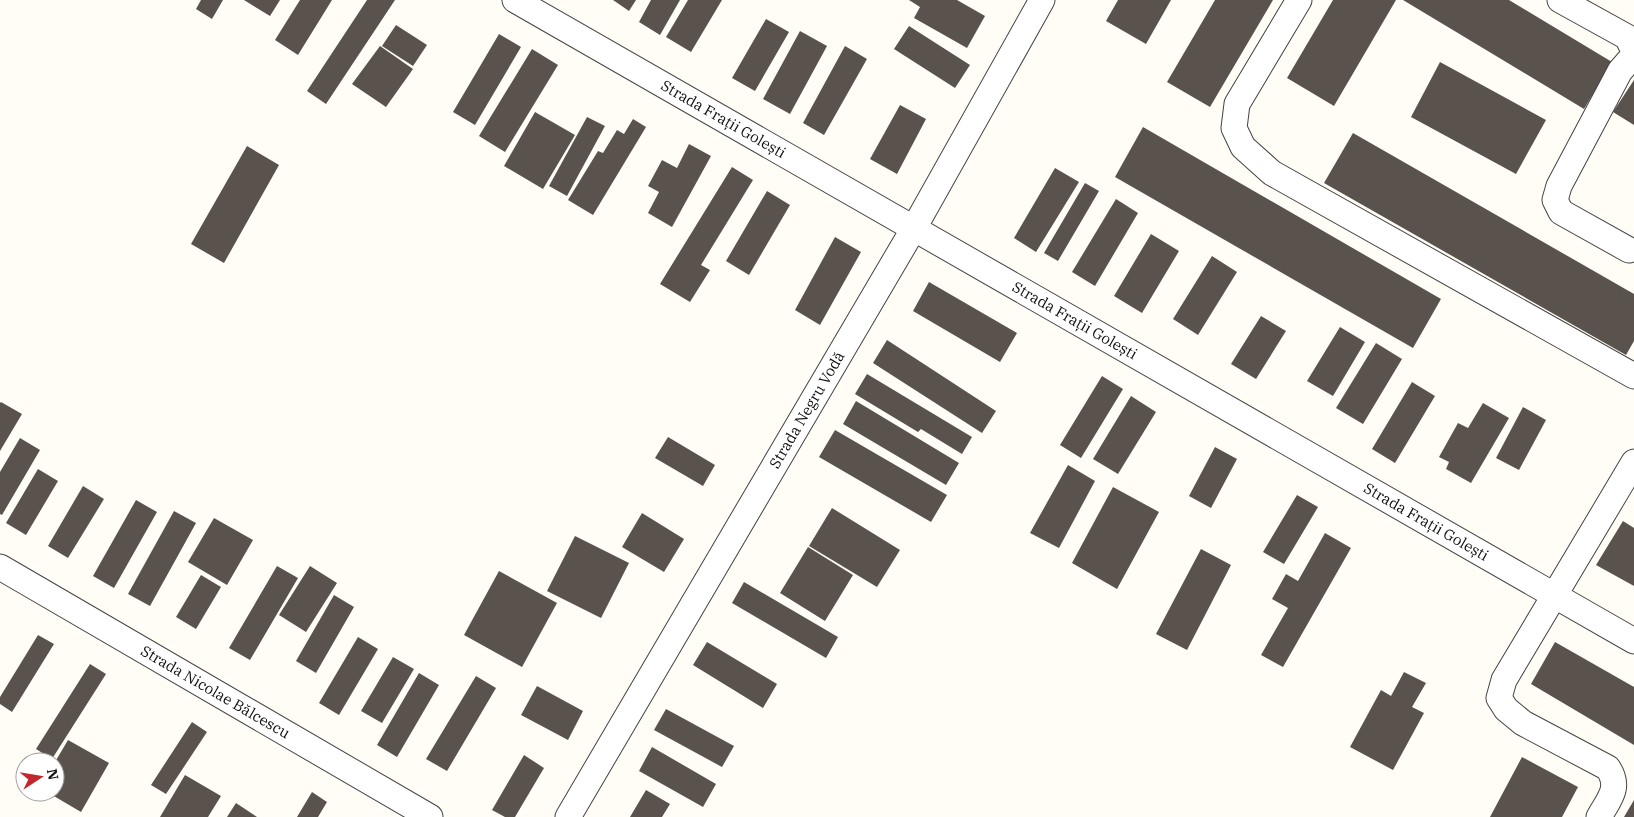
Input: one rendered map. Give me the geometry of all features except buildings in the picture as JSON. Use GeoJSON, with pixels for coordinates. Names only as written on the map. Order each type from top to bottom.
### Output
{"type":"FeatureCollection","features":[{"type":"Feature","properties":{"kind":"street","name":"Strada Frații Golești"},"geometry":{"type":"LineString","coordinates":[[515,0],[1634,642]]}},
{"type":"Feature","properties":{"kind":"street","name":"Strada Negru Vodă"},"geometry":{"type":"LineString","coordinates":[[568,817],[914,228],[1042,0]]}},
{"type":"Feature","properties":{"kind":"street"},"geometry":{"type":"LineString","coordinates":[[1299,0],[1237,104],[1234,128],[1243,147],[1272,173],[1634,376]]}},
{"type":"Feature","properties":{"kind":"street"},"geometry":{"type":"LineString","coordinates":[[1560,0],[1626,37],[1634,51]]}},
{"type":"Feature","properties":{"kind":"street"},"geometry":{"type":"LineString","coordinates":[[1629,250],[1561,212],[1555,200],[1559,186],[1620,71],[1634,55]]}},
{"type":"Feature","properties":{"kind":"street"},"geometry":{"type":"LineString","coordinates":[[1599,817],[1614,790],[1614,778],[1608,768],[1523,722],[1506,709],[1499,698],[1504,680],[1634,462]]}},
{"type":"Feature","properties":{"kind":"street","name":"Strada Nicolae Bălcescu"},"geometry":{"type":"LineString","coordinates":[[0,567],[430,817]]}}]}
